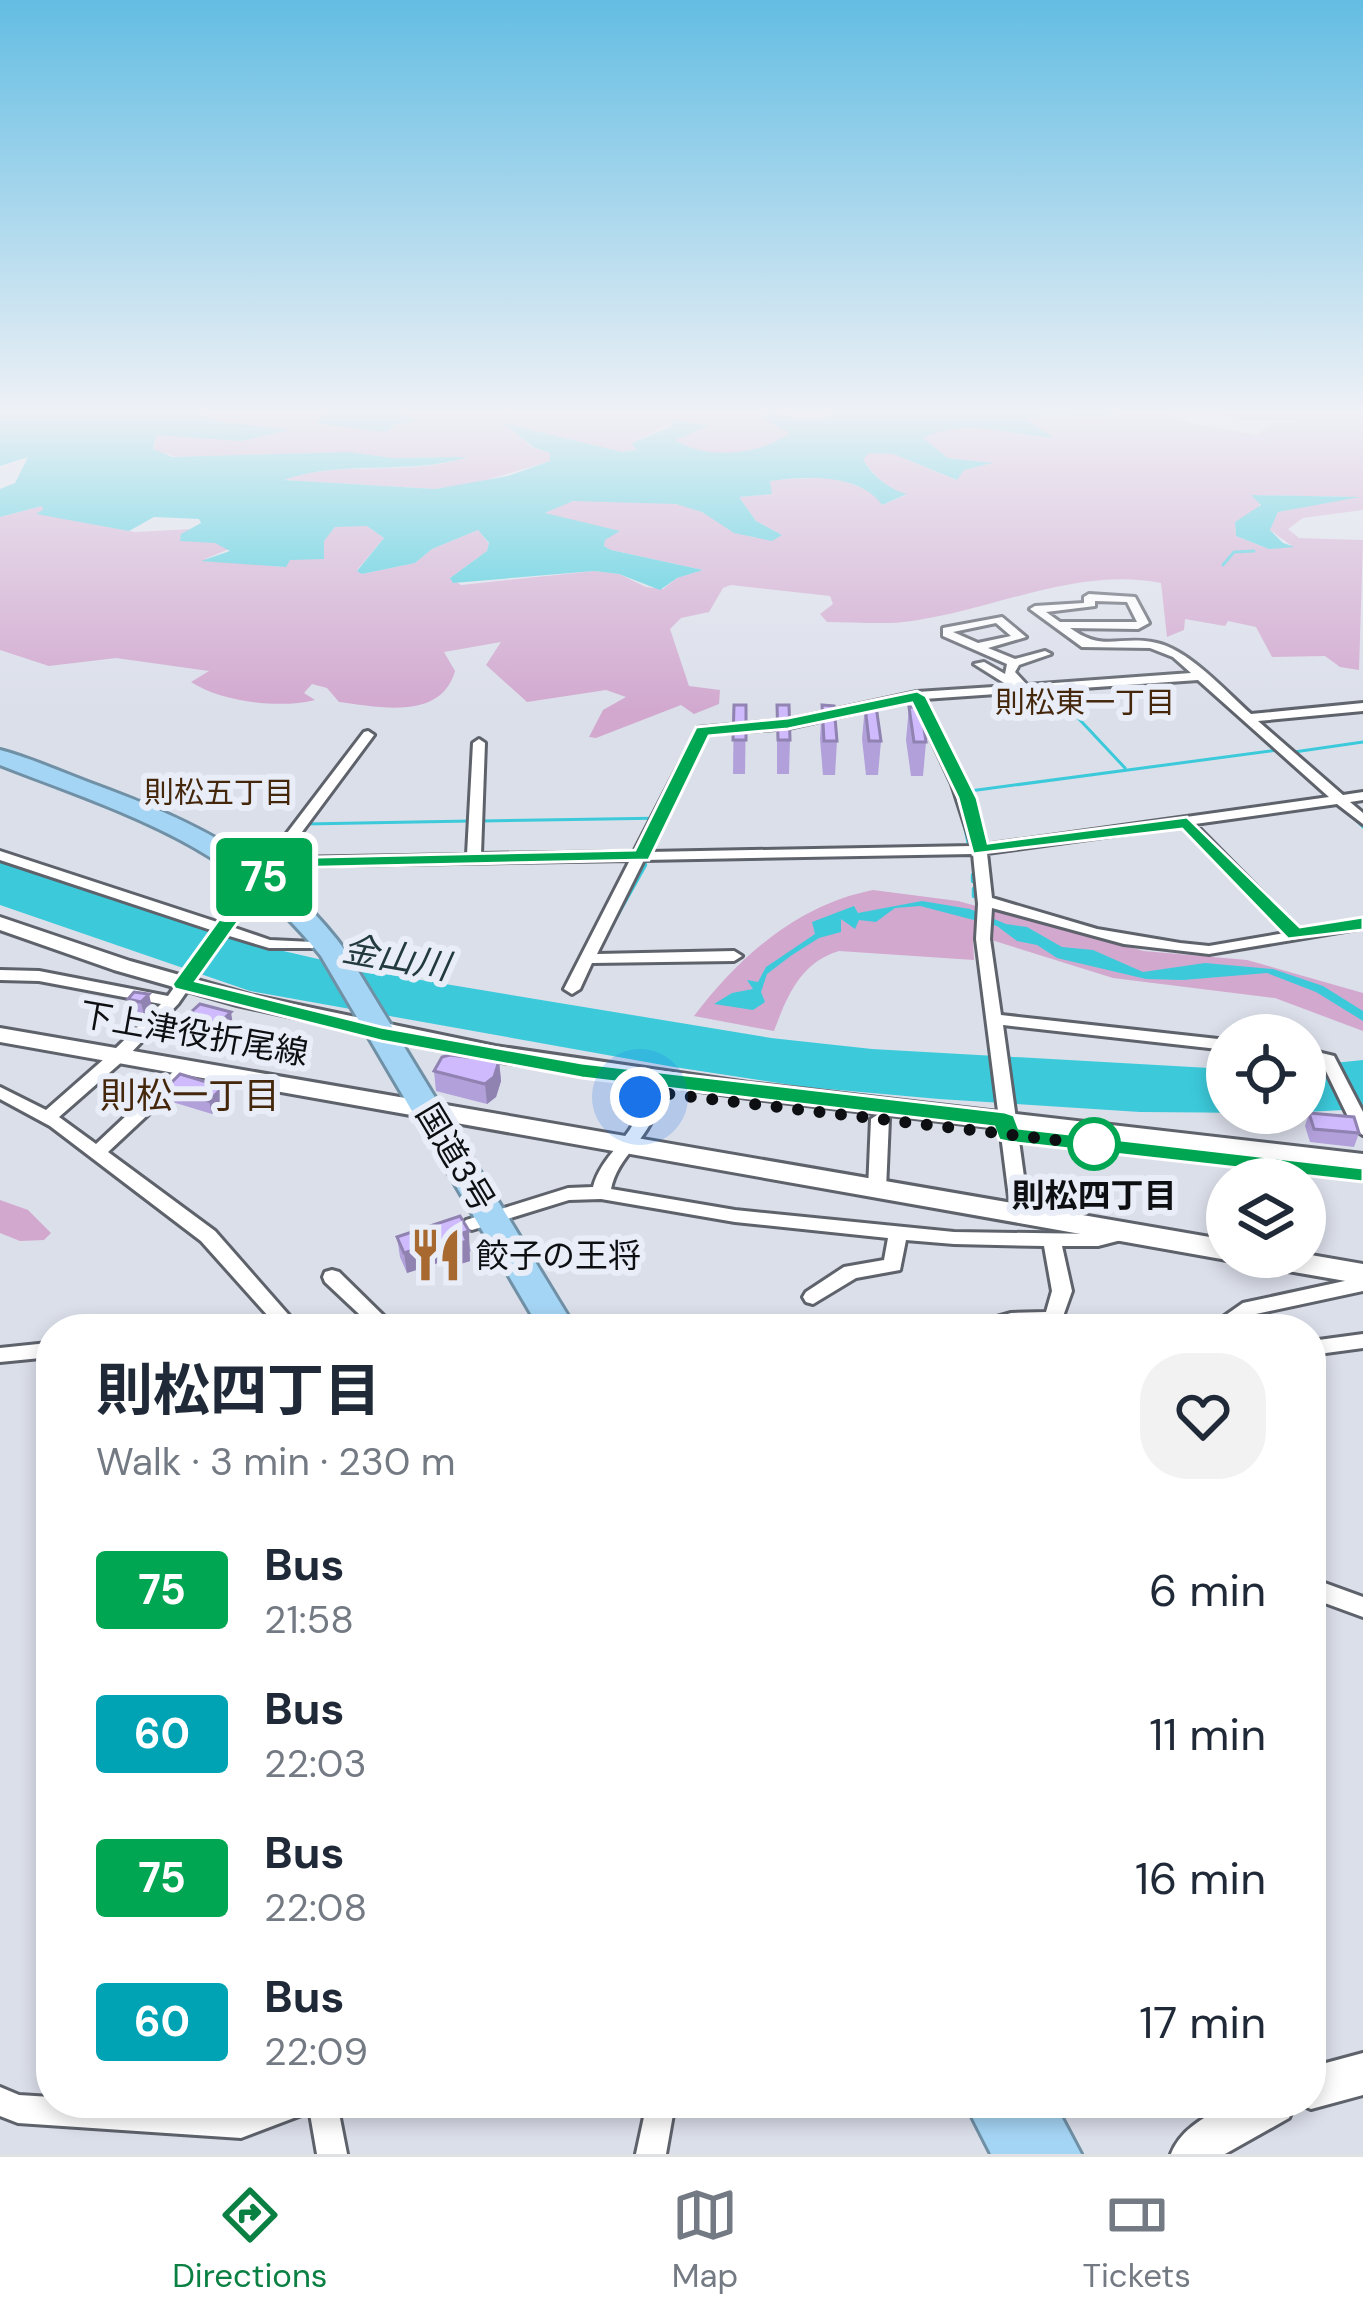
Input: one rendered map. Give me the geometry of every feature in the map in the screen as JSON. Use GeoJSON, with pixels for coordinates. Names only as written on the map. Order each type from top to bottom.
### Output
{"type":"FeatureCollection","features":[{"type":"Feature","properties":{"kind":"highway","name":"国道3号"},"geometry":{"type":"LineString","coordinates":[[0,757],[191,832],[267,874],[288,915],[317,949],[482,1220],[548,1314]]}},
{"type":"Feature","properties":{"kind":"highway","name":"国道3号"},"geometry":{"type":"LineString","coordinates":[[0,768],[267,874]]}},
{"type":"Feature","properties":{"kind":"highway","name":"国道3号"},"geometry":{"type":"LineString","coordinates":[[482,1220],[527,1314]]}},
{"type":"Feature","properties":{"kind":"highway"},"geometry":{"type":"LineString","coordinates":[[1000,2118],[1020,2154]]}},
{"type":"Feature","properties":{"kind":"highway"},"geometry":{"type":"LineString","coordinates":[[1034,2118],[1054,2154]]}},
{"type":"Feature","properties":{"kind":"street"},"geometry":{"type":"LineString","coordinates":[[1059,625],[1143,623],[1132,599],[1089,597],[1091,604],[1085,606],[1035,609],[1086,645],[1152,645],[1177,655],[1334,801],[1363,820]]}},
{"type":"Feature","properties":{"kind":"street"},"geometry":{"type":"LineString","coordinates":[[976,646],[1020,637],[998,620],[947,630],[976,646],[1014,662],[1045,654]]}},
{"type":"Feature","properties":{"kind":"street"},"geometry":{"type":"LineString","coordinates":[[1014,662],[1009,672],[1019,688]]}},
{"type":"Feature","properties":{"kind":"street"},"geometry":{"type":"LineString","coordinates":[[980,664],[1019,688]]}},
{"type":"Feature","properties":{"kind":"street"},"geometry":{"type":"LineString","coordinates":[[572,989],[650,856],[661,817],[702,731],[788,724],[917,696],[1201,676]]}},
{"type":"Feature","properties":{"kind":"street"},"geometry":{"type":"LineString","coordinates":[[917,696],[968,798],[980,850],[984,936],[1020,1213]]}},
{"type":"Feature","properties":{"kind":"street"},"geometry":{"type":"LineString","coordinates":[[1249,718],[1363,707]]}},
{"type":"Feature","properties":{"kind":"street"},"geometry":{"type":"LineString","coordinates":[[47,1118],[118,1056],[180,988],[368,735]]}},
{"type":"Feature","properties":{"kind":"street"},"geometry":{"type":"LineString","coordinates":[[474,859],[479,743]]}},
{"type":"Feature","properties":{"kind":"street"},"geometry":{"type":"LineString","coordinates":[[267,874],[474,859],[980,850],[1363,796]]}},
{"type":"Feature","properties":{"kind":"street"},"geometry":{"type":"LineString","coordinates":[[1187,823],[1295,934]]}},
{"type":"Feature","properties":{"kind":"street"},"geometry":{"type":"LineString","coordinates":[[0,855],[269,944],[317,949]]}},
{"type":"Feature","properties":{"kind":"street"},"geometry":{"type":"LineString","coordinates":[[986,902],[1138,945],[1209,950],[1363,923]]}},
{"type":"Feature","properties":{"kind":"street"},"geometry":{"type":"LineString","coordinates":[[0,923],[180,988]]}},
{"type":"Feature","properties":{"kind":"street"},"geometry":{"type":"LineString","coordinates":[[0,936],[180,988],[635,1090],[880,1119],[1006,1120],[1363,1176]]}},
{"type":"Feature","properties":{"kind":"street"},"geometry":{"type":"LineString","coordinates":[[590,959],[734,956]]}},
{"type":"Feature","properties":{"kind":"street"},"geometry":{"type":"LineString","coordinates":[[0,975],[180,988]]}},
{"type":"Feature","properties":{"kind":"street"},"geometry":{"type":"LineString","coordinates":[[994,1019],[1206,1043]]}},
{"type":"Feature","properties":{"kind":"street"},"geometry":{"type":"LineString","coordinates":[[367,1030],[639,1079],[1363,1162]]}},
{"type":"Feature","properties":{"kind":"street","name":"下上津役折尾線"},"geometry":{"type":"LineString","coordinates":[[0,1035],[1206,1247]]}},
{"type":"Feature","properties":{"kind":"street"},"geometry":{"type":"LineString","coordinates":[[1326,1061],[1361,1123]]}},
{"type":"Feature","properties":{"kind":"street"},"geometry":{"type":"LineString","coordinates":[[98,1152],[188,1068]]}},
{"type":"Feature","properties":{"kind":"street"},"geometry":{"type":"LineString","coordinates":[[601,1192],[606,1170],[646,1121],[648,1109],[635,1090]]}},
{"type":"Feature","properties":{"kind":"street"},"geometry":{"type":"LineString","coordinates":[[0,1092],[98,1152],[208,1236],[273,1314]]}},
{"type":"Feature","properties":{"kind":"street"},"geometry":{"type":"LineString","coordinates":[[877,1190],[880,1119]]}},
{"type":"Feature","properties":{"kind":"street"},"geometry":{"type":"LineString","coordinates":[[482,1220],[568,1194],[601,1192],[735,1216],[898,1232],[1052,1240],[1098,1240],[1124,1233]]}},
{"type":"Feature","properties":{"kind":"street"},"geometry":{"type":"LineString","coordinates":[[813,1298],[850,1271],[893,1265],[898,1232]]}},
{"type":"Feature","properties":{"kind":"street"},"geometry":{"type":"LineString","coordinates":[[1052,1240],[1062,1291],[1055,1314]]}},
{"type":"Feature","properties":{"kind":"street"},"geometry":{"type":"LineString","coordinates":[[1326,1268],[1363,1274]]}},
{"type":"Feature","properties":{"kind":"street"},"geometry":{"type":"LineString","coordinates":[[332,1276],[371,1314]]}},
{"type":"Feature","properties":{"kind":"street"},"geometry":{"type":"LineString","coordinates":[[1241,1314],[1250,1308],[1363,1284]]}},
{"type":"Feature","properties":{"kind":"street"},"geometry":{"type":"LineString","coordinates":[[1326,1346],[1363,1342]]}},
{"type":"Feature","properties":{"kind":"street"},"geometry":{"type":"LineString","coordinates":[[0,1355],[36,1351]]}},
{"type":"Feature","properties":{"kind":"street"},"geometry":{"type":"LineString","coordinates":[[1326,1593],[1363,1607]]}},
{"type":"Feature","properties":{"kind":"street"},"geometry":{"type":"LineString","coordinates":[[1326,2084],[1363,2074]]}},
{"type":"Feature","properties":{"kind":"street"},"geometry":{"type":"LineString","coordinates":[[0,2101],[36,2110]]}},
{"type":"Feature","properties":{"kind":"street"},"geometry":{"type":"LineString","coordinates":[[152,2118],[242,2124],[257,2118]]}},
{"type":"Feature","properties":{"kind":"street"},"geometry":{"type":"LineString","coordinates":[[326,2118],[332,2154]]}},
{"type":"Feature","properties":{"kind":"street"},"geometry":{"type":"LineString","coordinates":[[651,2154],[658,2118]]}},
{"type":"Feature","properties":{"kind":"street"},"geometry":{"type":"LineString","coordinates":[[1192,2154],[1246,2118]]}},
{"type":"Feature","properties":{"kind":"shaded area"},"geometry":{"type":"Polygon","coordinates":[[[29,510],[52,510],[135,532],[191,529],[229,549],[205,559],[285,567],[290,560],[323,556],[324,540],[336,526],[367,526],[384,538],[357,570],[362,574],[415,563],[432,549],[478,530],[489,544],[487,551],[450,578],[461,585],[594,571],[663,589],[677,578],[703,570],[611,550],[604,546],[605,529],[544,514],[553,510],[693,510],[743,534],[782,535],[756,521],[748,510],[1258,510],[1235,522],[1236,536],[1269,549],[1292,546],[1270,530],[1278,512],[1363,510],[1303,518],[1288,529],[1299,538],[1363,540],[1359,670],[1340,667],[1325,656],[1272,657],[1256,627],[1228,621],[1225,626],[1185,619],[1184,630],[1167,637],[1161,583],[1130,579],[1068,585],[943,616],[881,623],[827,622],[820,614],[833,604],[830,596],[731,585],[723,588],[709,612],[681,618],[670,629],[689,686],[720,690],[719,704],[694,714],[681,705],[596,738],[589,737],[603,710],[626,697],[606,690],[527,702],[486,665],[501,642],[444,652],[455,671],[448,687],[423,704],[390,708],[339,702],[327,688],[312,684],[304,693],[315,700],[251,702],[218,695],[191,682],[209,671],[116,658],[49,666],[0,650],[0,517],[29,510]]]}},
{"type":"Feature","properties":{"kind":"shaded area"},"geometry":{"type":"Polygon","coordinates":[[[873,890],[958,901],[1144,951],[1247,960],[1363,993],[1363,1031],[1275,998],[1113,978],[985,938],[973,939],[974,960],[839,951],[826,956],[797,982],[774,1031],[694,1016],[772,936],[845,897],[873,890]]]}},
{"type":"Feature","properties":{"kind":"shaded area"},"geometry":{"type":"Polygon","coordinates":[[[0,1200],[28,1210],[51,1233],[44,1240],[20,1241],[0,1233],[0,1200]]]}},
{"type":"Feature","properties":{"kind":"water"},"geometry":{"type":"Polygon","coordinates":[[[0,510],[29,510],[0,517],[0,510]]]}},
{"type":"Feature","properties":{"kind":"water"},"geometry":{"type":"Polygon","coordinates":[[[43,510],[553,510],[545,513],[620,531],[605,540],[604,546],[611,550],[703,570],[677,578],[660,590],[619,574],[594,571],[453,583],[450,578],[487,551],[489,543],[478,530],[432,549],[415,563],[362,574],[357,571],[384,538],[367,526],[335,527],[324,541],[324,559],[290,560],[286,567],[201,561],[230,551],[215,543],[180,541],[181,534],[201,523],[199,519],[154,517],[129,531],[36,514],[43,510]]]}},
{"type":"Feature","properties":{"kind":"water"},"geometry":{"type":"Polygon","coordinates":[[[694,510],[748,510],[756,521],[782,535],[772,541],[734,533],[694,510]]]}},
{"type":"Feature","properties":{"kind":"water"},"geometry":{"type":"Polygon","coordinates":[[[1254,510],[1292,510],[1278,512],[1270,530],[1295,547],[1269,549],[1236,536],[1235,522],[1254,510]]]}},
{"type":"Feature","properties":{"kind":"water"},"geometry":{"type":"Polygon","coordinates":[[[0,860],[240,941],[379,973],[771,1038],[872,1049],[1206,1068],[1206,1113],[939,1099],[805,1087],[674,1067],[250,991],[0,905],[0,860]]]}},
{"type":"Feature","properties":{"kind":"water"},"geometry":{"type":"Polygon","coordinates":[[[922,901],[970,909],[1027,927],[1062,947],[1093,950],[1143,972],[1205,963],[1273,969],[1323,986],[1363,1011],[1363,1021],[1316,992],[1267,973],[1146,979],[1057,958],[1037,945],[1017,941],[997,926],[920,906],[895,908],[876,922],[859,920],[855,929],[841,919],[841,932],[819,938],[767,974],[761,992],[765,1002],[753,1010],[714,1004],[732,993],[753,989],[747,980],[758,982],[766,967],[815,934],[812,922],[854,906],[858,913],[922,901]]]}},
{"type":"Feature","properties":{"kind":"water"},"geometry":{"type":"Polygon","coordinates":[[[1363,1060],[1363,1109],[1326,1111],[1326,1064],[1363,1060]]]}},
{"type":"Feature","properties":{"kind":"building"},"geometry":{"type":"Polygon","coordinates":[[[734,705],[746,705],[746,740],[733,740],[734,705]]]}},
{"type":"Feature","properties":{"kind":"building"},"geometry":{"type":"Polygon","coordinates":[[[777,705],[789,705],[790,740],[778,740],[777,705]]]}},
{"type":"Feature","properties":{"kind":"building"},"geometry":{"type":"Polygon","coordinates":[[[822,705],[834,706],[837,741],[824,741],[822,705]]]}},
{"type":"Feature","properties":{"kind":"building"},"geometry":{"type":"Polygon","coordinates":[[[865,706],[876,706],[881,741],[869,741],[865,706]]]}},
{"type":"Feature","properties":{"kind":"building"},"geometry":{"type":"Polygon","coordinates":[[[909,707],[921,707],[926,742],[914,742],[909,707]]]}},
{"type":"Feature","properties":{"kind":"building"},"geometry":{"type":"Polygon","coordinates":[[[134,992],[149,994],[141,1002],[128,999],[134,992]]]}},
{"type":"Feature","properties":{"kind":"building"},"geometry":{"type":"Polygon","coordinates":[[[200,1004],[231,1012],[211,1031],[179,1023],[200,1004]]]}},
{"type":"Feature","properties":{"kind":"building"},"geometry":{"type":"Polygon","coordinates":[[[442,1057],[499,1061],[494,1077],[485,1084],[434,1071],[442,1057]]]}},
{"type":"Feature","properties":{"kind":"building"},"geometry":{"type":"Polygon","coordinates":[[[180,1074],[223,1087],[209,1101],[166,1088],[180,1074]]]}},
{"type":"Feature","properties":{"kind":"building"},"geometry":{"type":"Polygon","coordinates":[[[1326,1115],[1354,1117],[1359,1133],[1326,1130],[1326,1115]]]}},
{"type":"Feature","properties":{"kind":"building"},"geometry":{"type":"Polygon","coordinates":[[[460,1216],[469,1231],[463,1233],[467,1241],[451,1246],[447,1239],[404,1253],[397,1237],[460,1216]]]}},
{"type":"Feature","properties":{"kind":"waterway"},"geometry":{"type":"LineString","coordinates":[[1223,565],[1234,552],[1254,551]]}},
{"type":"Feature","properties":{"kind":"waterway"},"geometry":{"type":"LineString","coordinates":[[1051,689],[1125,768]]}},
{"type":"Feature","properties":{"kind":"waterway"},"geometry":{"type":"LineString","coordinates":[[667,818],[708,733]]}},
{"type":"Feature","properties":{"kind":"waterway"},"geometry":{"type":"LineString","coordinates":[[1294,752],[1363,742]]}},
{"type":"Feature","properties":{"kind":"waterway"},"geometry":{"type":"LineString","coordinates":[[970,791],[1278,750]]}},
{"type":"Feature","properties":{"kind":"waterway"},"geometry":{"type":"LineString","coordinates":[[1339,805],[1351,816]]}},
{"type":"Feature","properties":{"kind":"waterway"},"geometry":{"type":"LineString","coordinates":[[482,821],[667,818]]}},
{"type":"Feature","properties":{"kind":"waterway"},"geometry":{"type":"LineString","coordinates":[[643,868],[667,818]]}},
{"type":"Feature","properties":{"kind":"waterway"},"geometry":{"type":"LineString","coordinates":[[963,820],[968,843]]}},
{"type":"Feature","properties":{"kind":"waterway"},"geometry":{"type":"LineString","coordinates":[[305,824],[470,821]]}},
{"type":"Feature","properties":{"kind":"waterway"},"geometry":{"type":"LineString","coordinates":[[1357,821],[1363,827]]}},
{"type":"Feature","properties":{"kind":"waterway"},"geometry":{"type":"LineString","coordinates":[[605,937],[645,865]]}},
{"type":"Feature","properties":{"kind":"waterway"},"geometry":{"type":"LineString","coordinates":[[973,875],[973,881]]}},
{"type":"Feature","properties":{"kind":"waterway"},"geometry":{"type":"LineString","coordinates":[[974,889],[974,896]]}},
{"type":"Feature","properties":{"kind":"bus line","name":"75"},"geometry":{"type":"LineString","coordinates":[[1363,923],[1295,934],[1187,823],[980,850],[968,798],[917,696],[788,724],[702,731],[642,856],[279,862],[250,890],[183,984],[296,1016],[582,1071],[1005,1120],[1008,1134],[1363,1176]]}},
{"type":"Feature","properties":{"kind":"place","name":"則松四丁目"},"geometry":{"type":"Point","coordinates":[1094,1144]}},
{"type":"Feature","properties":{"kind":"place","name":"餃子の王将"},"geometry":{"type":"Point","coordinates":[436,1255]}},
{"type":"Feature","properties":{"kind":"district","name":"則松東一丁目"},"geometry":{"type":"Point","coordinates":[1085,703]}},
{"type":"Feature","properties":{"kind":"district","name":"則松五丁目"},"geometry":{"type":"Point","coordinates":[219,793]}},
{"type":"Feature","properties":{"kind":"district","name":"則松一丁目"},"geometry":{"type":"Point","coordinates":[190,1095]}},
{"type":"Feature","properties":{"kind":"route"},"geometry":{"type":"LineString","coordinates":[[640,1097],[635,1090],[1114,1147],[1094,1144]]}},
{"type":"Feature","properties":{"kind":"water label","name":"金山川"},"geometry":{"type":"Point","coordinates":[396,957]}}]}
